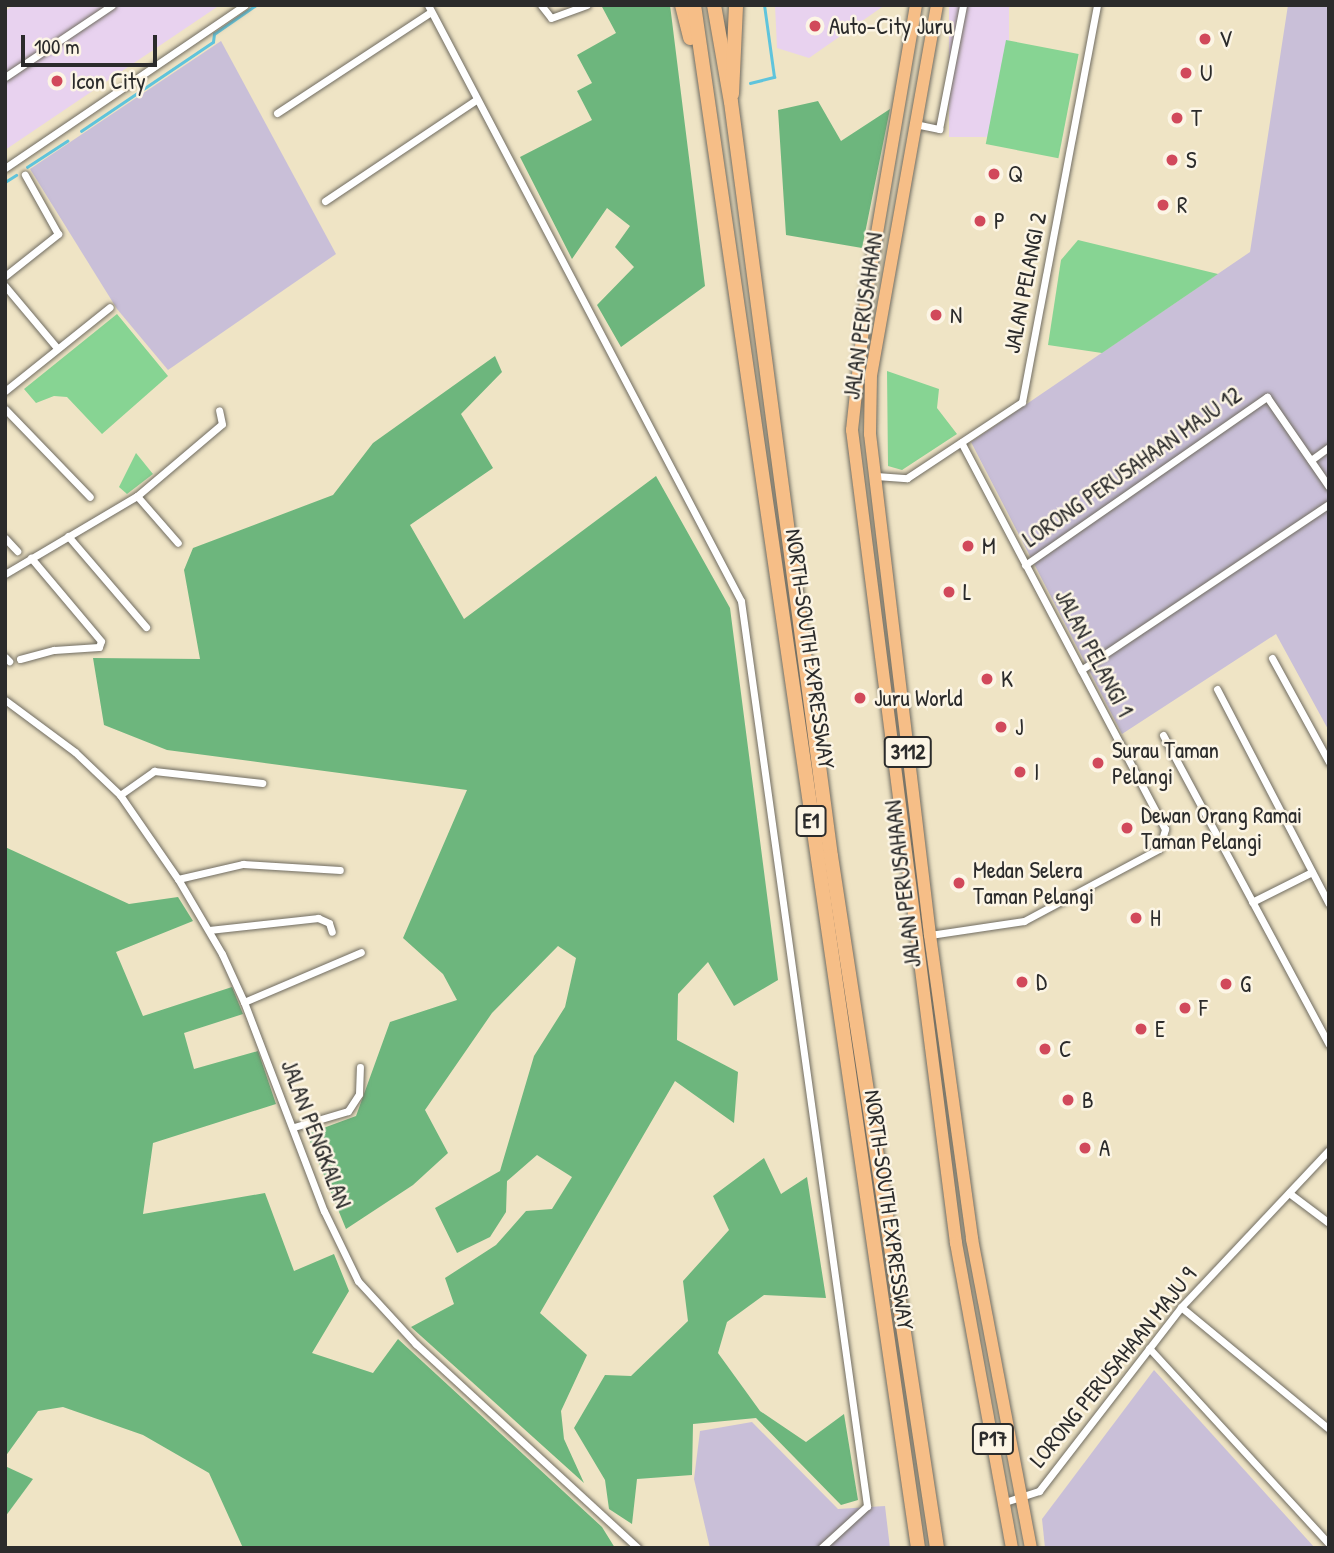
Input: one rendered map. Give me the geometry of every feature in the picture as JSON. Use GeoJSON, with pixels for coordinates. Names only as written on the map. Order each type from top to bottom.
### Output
{"type":"FeatureCollection","features":[{"type":"Feature","properties":{"kind":"highway"},"geometry":{"type":"LineString","coordinates":[[682,5],[704,94]]}},
{"type":"Feature","properties":{"kind":"highway","name":"NORTH–SOUTH EXPRESSWAY"},"geometry":{"type":"LineString","coordinates":[[694,5],[704,94],[918,1548]]}},
{"type":"Feature","properties":{"kind":"highway","name":"NORTH–SOUTH EXPRESSWAY"},"geometry":{"type":"LineString","coordinates":[[714,5],[731,102],[833,869],[937,1548]]}},
{"type":"Feature","properties":{"kind":"highway"},"geometry":{"type":"LineString","coordinates":[[731,102],[736,5]]}},
{"type":"Feature","properties":{"kind":"main road","name":"JALAN PERUSAHAAN"},"geometry":{"type":"LineString","coordinates":[[916,5],[867,292],[852,430],[956,1243],[1012,1548]]}},
{"type":"Feature","properties":{"kind":"main road","name":"JALAN PERUSAHAAN"},"geometry":{"type":"LineString","coordinates":[[937,5],[871,375],[870,434],[930,935],[972,1239],[1031,1548]]}},
{"type":"Feature","properties":{"kind":"street"},"geometry":{"type":"LineString","coordinates":[[5,77],[112,5]]}},
{"type":"Feature","properties":{"kind":"street"},"geometry":{"type":"LineString","coordinates":[[5,168],[244,5]]}},
{"type":"Feature","properties":{"kind":"street"},"geometry":{"type":"LineString","coordinates":[[541,5],[551,18],[587,5]]}},
{"type":"Feature","properties":{"kind":"street"},"geometry":{"type":"LineString","coordinates":[[915,124],[939,129],[963,5]]}},
{"type":"Feature","properties":{"kind":"street","name":"JALAN PELANGI 2"},"geometry":{"type":"LineString","coordinates":[[876,476],[907,478],[1022,402],[1097,5]]}},
{"type":"Feature","properties":{"kind":"street"},"geometry":{"type":"LineString","coordinates":[[277,113],[430,8],[741,601],[867,1506],[821,1548]]}},
{"type":"Feature","properties":{"kind":"street"},"geometry":{"type":"LineString","coordinates":[[325,201],[476,100]]}},
{"type":"Feature","properties":{"kind":"street"},"geometry":{"type":"LineString","coordinates":[[5,276],[58,234],[25,176]]}},
{"type":"Feature","properties":{"kind":"street"},"geometry":{"type":"LineString","coordinates":[[5,286],[57,348]]}},
{"type":"Feature","properties":{"kind":"street"},"geometry":{"type":"LineString","coordinates":[[5,391],[110,307]]}},
{"type":"Feature","properties":{"kind":"street","name":"LORONG PERUSAHAAN MAJU 12"},"geometry":{"type":"LineString","coordinates":[[1025,565],[1267,397],[1311,460]]}},
{"type":"Feature","properties":{"kind":"street"},"geometry":{"type":"LineString","coordinates":[[5,409],[90,497]]}},
{"type":"Feature","properties":{"kind":"street"},"geometry":{"type":"LineString","coordinates":[[5,574],[137,496],[222,424],[219,410]]}},
{"type":"Feature","properties":{"kind":"street","name":"JALAN PELANGI 1"},"geometry":{"type":"LineString","coordinates":[[930,935],[1024,921],[1158,849],[1165,829],[961,442]]}},
{"type":"Feature","properties":{"kind":"street"},"geometry":{"type":"LineString","coordinates":[[1329,447],[1311,460],[1329,487]]}},
{"type":"Feature","properties":{"kind":"street"},"geometry":{"type":"LineString","coordinates":[[137,496],[178,543]]}},
{"type":"Feature","properties":{"kind":"street"},"geometry":{"type":"LineString","coordinates":[[1081,670],[1329,504]]}},
{"type":"Feature","properties":{"kind":"street"},"geometry":{"type":"LineString","coordinates":[[68,537],[146,627]]}},
{"type":"Feature","properties":{"kind":"street"},"geometry":{"type":"LineString","coordinates":[[5,538],[17,551]]}},
{"type":"Feature","properties":{"kind":"street"},"geometry":{"type":"LineString","coordinates":[[20,659],[54,650],[99,647],[101,641],[31,558]]}},
{"type":"Feature","properties":{"kind":"street"},"geometry":{"type":"LineString","coordinates":[[1272,658],[1329,762]]}},
{"type":"Feature","properties":{"kind":"street"},"geometry":{"type":"LineString","coordinates":[[1217,689],[1329,904]]}},
{"type":"Feature","properties":{"kind":"street","name":"JALAN PENGKALAN"},"geometry":{"type":"LineString","coordinates":[[5,700],[75,752],[120,795],[178,879],[209,930],[244,1002],[324,1211],[358,1281],[416,1344],[638,1548]]}},
{"type":"Feature","properties":{"kind":"street"},"geometry":{"type":"LineString","coordinates":[[1163,735],[1329,1044]]}},
{"type":"Feature","properties":{"kind":"street"},"geometry":{"type":"LineString","coordinates":[[120,795],[154,771],[262,783]]}},
{"type":"Feature","properties":{"kind":"street"},"geometry":{"type":"LineString","coordinates":[[178,879],[243,864],[340,870]]}},
{"type":"Feature","properties":{"kind":"street"},"geometry":{"type":"LineString","coordinates":[[1252,902],[1312,872]]}},
{"type":"Feature","properties":{"kind":"street"},"geometry":{"type":"LineString","coordinates":[[209,930],[318,918],[329,923],[332,932]]}},
{"type":"Feature","properties":{"kind":"street"},"geometry":{"type":"LineString","coordinates":[[244,1002],[361,952]]}},
{"type":"Feature","properties":{"kind":"street"},"geometry":{"type":"LineString","coordinates":[[294,1127],[348,1111],[359,1094],[360,1067]]}},
{"type":"Feature","properties":{"kind":"street","name":"LORONG PERUSAHAAN MAJU 9"},"geometry":{"type":"LineString","coordinates":[[1005,1502],[1023,1499],[1039,1491],[1181,1307],[1289,1193],[1326,1159],[1329,1150]]}},
{"type":"Feature","properties":{"kind":"street"},"geometry":{"type":"LineString","coordinates":[[1289,1193],[1329,1223]]}},
{"type":"Feature","properties":{"kind":"street"},"geometry":{"type":"LineString","coordinates":[[1181,1307],[1329,1429]]}},
{"type":"Feature","properties":{"kind":"street"},"geometry":{"type":"LineString","coordinates":[[1149,1348],[1329,1544]]}},
{"type":"Feature","properties":{"kind":"shaded area","name":"Icon City"},"geometry":{"type":"Polygon","coordinates":[[[14,5],[220,5],[5,150],[5,11],[14,5]]]}},
{"type":"Feature","properties":{"kind":"shaded area","name":"Auto-City Juru"},"geometry":{"type":"Polygon","coordinates":[[[775,5],[885,5],[809,58],[777,48],[775,5]]]}},
{"type":"Feature","properties":{"kind":"shaded area"},"geometry":{"type":"Polygon","coordinates":[[[949,5],[1009,5],[1009,137],[949,137],[949,5]]]}},
{"type":"Feature","properties":{"kind":"shaded area"},"geometry":{"type":"Polygon","coordinates":[[[1288,5],[1329,5],[1329,731],[1276,634],[1122,734],[971,442],[1250,252],[1288,5]]]}},
{"type":"Feature","properties":{"kind":"shaded area"},"geometry":{"type":"Polygon","coordinates":[[[221,41],[336,254],[168,370],[117,309],[30,169],[221,41]]]}},
{"type":"Feature","properties":{"kind":"shaded area"},"geometry":{"type":"Polygon","coordinates":[[[1154,1370],[1315,1548],[1045,1548],[1042,1519],[1154,1370]]]}},
{"type":"Feature","properties":{"kind":"shaded area"},"geometry":{"type":"Polygon","coordinates":[[[752,1422],[838,1509],[885,1506],[890,1548],[710,1548],[694,1479],[700,1431],[752,1422]]]}},
{"type":"Feature","properties":{"kind":"green space"},"geometry":{"type":"Polygon","coordinates":[[[601,5],[670,5],[705,286],[621,347],[597,305],[634,267],[615,247],[630,226],[607,208],[572,259],[520,157],[592,120],[577,91],[592,83],[577,55],[616,33],[601,5]]]}},
{"type":"Feature","properties":{"kind":"green space"},"geometry":{"type":"Polygon","coordinates":[[[1006,40],[1079,54],[1058,158],[986,144],[1006,40]]]}},
{"type":"Feature","properties":{"kind":"green space"},"geometry":{"type":"Polygon","coordinates":[[[818,101],[841,141],[890,109],[862,248],[786,235],[778,110],[818,101]]]}},
{"type":"Feature","properties":{"kind":"green space"},"geometry":{"type":"Polygon","coordinates":[[[1078,240],[1218,274],[1102,353],[1048,345],[1061,260],[1078,240]]]}},
{"type":"Feature","properties":{"kind":"green space"},"geometry":{"type":"Polygon","coordinates":[[[117,314],[168,376],[102,434],[67,397],[54,396],[36,403],[24,389],[117,314]]]}},
{"type":"Feature","properties":{"kind":"green space"},"geometry":{"type":"Polygon","coordinates":[[[495,356],[502,372],[461,414],[493,468],[410,525],[464,619],[656,476],[730,608],[778,980],[734,1006],[708,962],[678,994],[677,1040],[738,1072],[734,1123],[675,1081],[540,1313],[587,1355],[561,1411],[564,1439],[584,1483],[411,1327],[454,1304],[445,1278],[496,1245],[526,1211],[552,1209],[572,1177],[537,1155],[507,1181],[506,1212],[490,1237],[457,1253],[435,1208],[500,1171],[534,1056],[565,1007],[576,958],[558,946],[492,1013],[425,1110],[448,1153],[413,1185],[346,1229],[307,1134],[356,1116],[390,1022],[457,1000],[443,974],[403,938],[467,790],[167,750],[104,725],[93,658],[200,659],[184,570],[193,548],[333,495],[373,443],[495,356]]]}},
{"type":"Feature","properties":{"kind":"green space"},"geometry":{"type":"Polygon","coordinates":[[[887,371],[939,389],[937,408],[957,434],[902,470],[888,466],[887,371]]]}},
{"type":"Feature","properties":{"kind":"green space"},"geometry":{"type":"Polygon","coordinates":[[[136,453],[153,474],[127,494],[119,487],[136,453]]]}},
{"type":"Feature","properties":{"kind":"green space"},"geometry":{"type":"Polygon","coordinates":[[[5,847],[129,904],[178,897],[193,921],[116,952],[143,1016],[232,987],[243,1014],[184,1033],[194,1069],[258,1051],[276,1104],[153,1143],[143,1214],[265,1193],[294,1271],[334,1254],[349,1291],[312,1353],[373,1373],[398,1339],[602,1527],[615,1548],[243,1548],[209,1473],[143,1435],[63,1407],[38,1411],[5,1457],[5,847]]]}},
{"type":"Feature","properties":{"kind":"green space"},"geometry":{"type":"Polygon","coordinates":[[[764,1158],[781,1194],[807,1177],[826,1298],[764,1295],[727,1322],[718,1353],[760,1411],[806,1442],[844,1414],[858,1500],[841,1505],[756,1418],[693,1424],[692,1475],[637,1479],[632,1524],[609,1509],[605,1480],[574,1428],[605,1375],[631,1376],[688,1321],[683,1281],[729,1230],[713,1196],[764,1158]]]}},
{"type":"Feature","properties":{"kind":"green space"},"geometry":{"type":"Polygon","coordinates":[[[5,1466],[33,1479],[5,1517],[5,1466]]]}},
{"type":"Feature","properties":{"kind":"waterway"},"geometry":{"type":"LineString","coordinates":[[81,131],[213,42],[214,34],[256,5]]}},
{"type":"Feature","properties":{"kind":"waterway"},"geometry":{"type":"LineString","coordinates":[[750,83],[774,77],[764,5]]}},
{"type":"Feature","properties":{"kind":"waterway"},"geometry":{"type":"LineString","coordinates":[[27,167],[67,141]]}},
{"type":"Feature","properties":{"kind":"waterway"},"geometry":{"type":"LineString","coordinates":[[5,182],[16,175]]}},
{"type":"Feature","properties":{"kind":"place","name":"Auto-City Juru"},"geometry":{"type":"Point","coordinates":[815,26]}},
{"type":"Feature","properties":{"kind":"place","name":"V"},"geometry":{"type":"Point","coordinates":[1205,39]}},
{"type":"Feature","properties":{"kind":"place","name":"U"},"geometry":{"type":"Point","coordinates":[1186,73]}},
{"type":"Feature","properties":{"kind":"place","name":"Icon City"},"geometry":{"type":"Point","coordinates":[57,81]}},
{"type":"Feature","properties":{"kind":"place","name":"T"},"geometry":{"type":"Point","coordinates":[1177,118]}},
{"type":"Feature","properties":{"kind":"place","name":"S"},"geometry":{"type":"Point","coordinates":[1172,160]}},
{"type":"Feature","properties":{"kind":"place","name":"Q"},"geometry":{"type":"Point","coordinates":[994,174]}},
{"type":"Feature","properties":{"kind":"place","name":"R"},"geometry":{"type":"Point","coordinates":[1163,205]}},
{"type":"Feature","properties":{"kind":"place","name":"P"},"geometry":{"type":"Point","coordinates":[980,221]}},
{"type":"Feature","properties":{"kind":"place","name":"N"},"geometry":{"type":"Point","coordinates":[936,315]}},
{"type":"Feature","properties":{"kind":"place","name":"M"},"geometry":{"type":"Point","coordinates":[968,546]}},
{"type":"Feature","properties":{"kind":"place","name":"L"},"geometry":{"type":"Point","coordinates":[949,592]}},
{"type":"Feature","properties":{"kind":"place","name":"K"},"geometry":{"type":"Point","coordinates":[987,679]}},
{"type":"Feature","properties":{"kind":"place","name":"Juru World"},"geometry":{"type":"Point","coordinates":[860,698]}},
{"type":"Feature","properties":{"kind":"place","name":"J"},"geometry":{"type":"Point","coordinates":[1001,727]}},
{"type":"Feature","properties":{"kind":"place","name":"Surau Taman Pelangi"},"geometry":{"type":"Point","coordinates":[1098,763]}},
{"type":"Feature","properties":{"kind":"place","name":"I"},"geometry":{"type":"Point","coordinates":[1020,772]}},
{"type":"Feature","properties":{"kind":"place","name":"Dewan Orang Ramai Taman Pelangi"},"geometry":{"type":"Point","coordinates":[1127,828]}},
{"type":"Feature","properties":{"kind":"place","name":"Medan Selera Taman Pelangi"},"geometry":{"type":"Point","coordinates":[959,883]}},
{"type":"Feature","properties":{"kind":"place","name":"H"},"geometry":{"type":"Point","coordinates":[1136,918]}},
{"type":"Feature","properties":{"kind":"place","name":"D"},"geometry":{"type":"Point","coordinates":[1022,982]}},
{"type":"Feature","properties":{"kind":"place","name":"G"},"geometry":{"type":"Point","coordinates":[1226,984]}},
{"type":"Feature","properties":{"kind":"place","name":"F"},"geometry":{"type":"Point","coordinates":[1185,1008]}},
{"type":"Feature","properties":{"kind":"place","name":"E"},"geometry":{"type":"Point","coordinates":[1141,1029]}},
{"type":"Feature","properties":{"kind":"place","name":"C"},"geometry":{"type":"Point","coordinates":[1045,1049]}},
{"type":"Feature","properties":{"kind":"place","name":"B"},"geometry":{"type":"Point","coordinates":[1068,1100]}},
{"type":"Feature","properties":{"kind":"place","name":"A"},"geometry":{"type":"Point","coordinates":[1085,1148]}}]}
